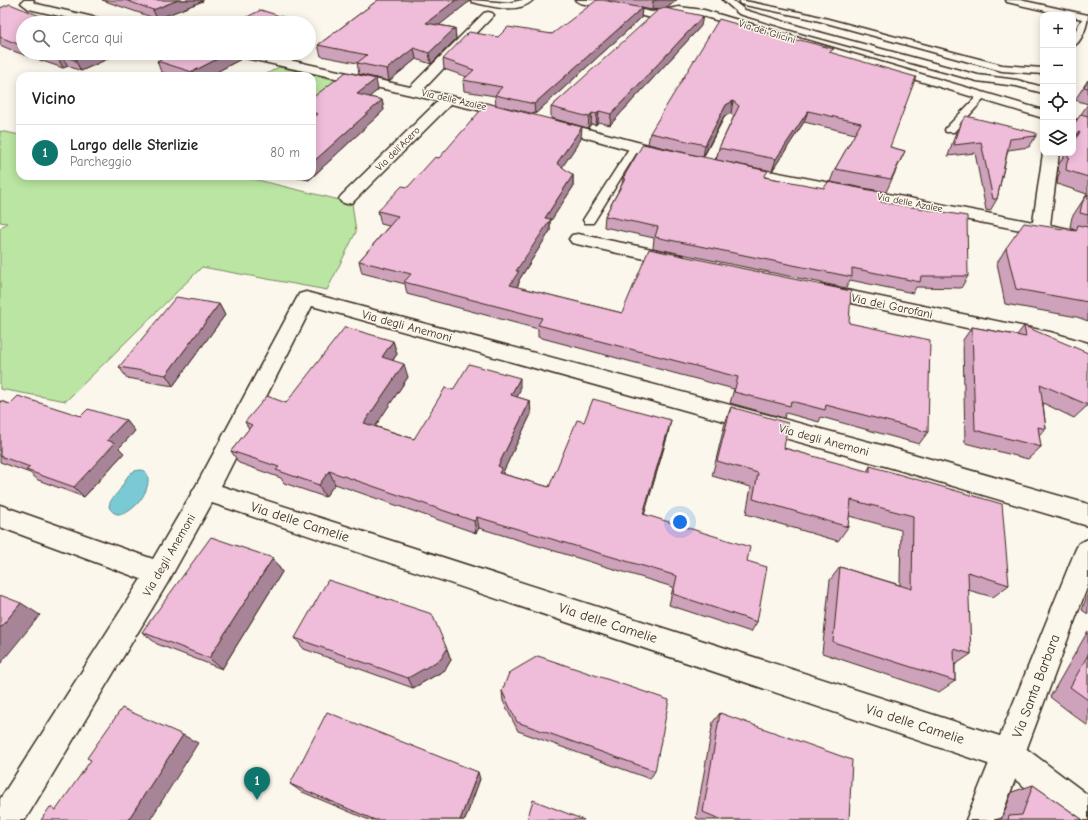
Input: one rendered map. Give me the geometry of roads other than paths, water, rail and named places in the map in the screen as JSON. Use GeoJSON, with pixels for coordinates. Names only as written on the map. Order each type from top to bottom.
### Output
{"type":"FeatureCollection","features":[{"type":"Feature","properties":{"kind":"street","name":"Via dei Glicini"},"geometry":{"type":"LineString","coordinates":[[580,0],[652,15],[679,10],[696,11],[1040,113]]}},
{"type":"Feature","properties":{"kind":"street"},"geometry":{"type":"LineString","coordinates":[[28,2],[36,8],[73,16]]}},
{"type":"Feature","properties":{"kind":"street"},"geometry":{"type":"LineString","coordinates":[[414,91],[488,15]]}},
{"type":"Feature","properties":{"kind":"street"},"geometry":{"type":"LineString","coordinates":[[640,26],[652,15]]}},
{"type":"Feature","properties":{"kind":"street","name":"Via delle Azalee"},"geometry":{"type":"LineString","coordinates":[[274,60],[524,116]]}},
{"type":"Feature","properties":{"kind":"street","name":"Via dell'Acero"},"geometry":{"type":"LineString","coordinates":[[347,199],[448,99]]}},
{"type":"Feature","properties":{"kind":"street","name":"Via delle Azalee"},"geometry":{"type":"LineString","coordinates":[[539,120],[635,147],[696,161],[771,177],[1041,227],[1088,238]]}},
{"type":"Feature","properties":{"kind":"street"},"geometry":{"type":"LineString","coordinates":[[1076,124],[1088,127]]}},
{"type":"Feature","properties":{"kind":"street"},"geometry":{"type":"LineString","coordinates":[[1041,227],[1051,156]]}},
{"type":"Feature","properties":{"kind":"street"},"geometry":{"type":"LineString","coordinates":[[578,239],[694,264]]}},
{"type":"Feature","properties":{"kind":"street","name":"Via dei Garofani"},"geometry":{"type":"LineString","coordinates":[[802,287],[1050,339],[1088,350]]}},
{"type":"Feature","properties":{"kind":"street","name":"Via degli Anemoni"},"geometry":{"type":"LineString","coordinates":[[6,820],[159,573],[206,491],[306,298],[892,458],[1088,515]]}},
{"type":"Feature","properties":{"kind":"street","name":"Via delle Camelie"},"geometry":{"type":"LineString","coordinates":[[206,491],[1009,755],[1088,815]]}},
{"type":"Feature","properties":{"kind":"street"},"geometry":{"type":"LineString","coordinates":[[0,516],[159,573]]}},
{"type":"Feature","properties":{"kind":"street","name":"Via Santa Barbara"},"geometry":{"type":"LineString","coordinates":[[983,820],[1088,551]]}},
{"type":"Feature","properties":{"kind":"lane"},"geometry":{"type":"LineString","coordinates":[[475,0],[512,7],[529,0]]}},
{"type":"Feature","properties":{"kind":"lane"},"geometry":{"type":"LineString","coordinates":[[727,0],[742,12],[853,44],[977,78],[1016,83],[1040,88]]}},
{"type":"Feature","properties":{"kind":"lane"},"geometry":{"type":"LineString","coordinates":[[730,0],[810,16],[1002,68],[1040,70]]}},
{"type":"Feature","properties":{"kind":"lane"},"geometry":{"type":"LineString","coordinates":[[1010,0],[1087,18],[1076,38]]}},
{"type":"Feature","properties":{"kind":"lane"},"geometry":{"type":"LineString","coordinates":[[950,130],[982,96]]}},
{"type":"Feature","properties":{"kind":"lane"},"geometry":{"type":"LineString","coordinates":[[696,161],[730,117]]}},
{"type":"Feature","properties":{"kind":"lane"},"geometry":{"type":"LineString","coordinates":[[589,220],[635,147]]}},
{"type":"Feature","properties":{"kind":"water"},"geometry":{"type":"Polygon","coordinates":[[[134,471],[145,471],[148,478],[147,487],[143,496],[129,511],[122,514],[115,513],[109,507],[112,499],[128,475],[134,471]]]}},
{"type":"Feature","properties":{"kind":"place","name":"Largo delle Sterlizie"},"geometry":{"type":"Point","coordinates":[257,800]}}]}
